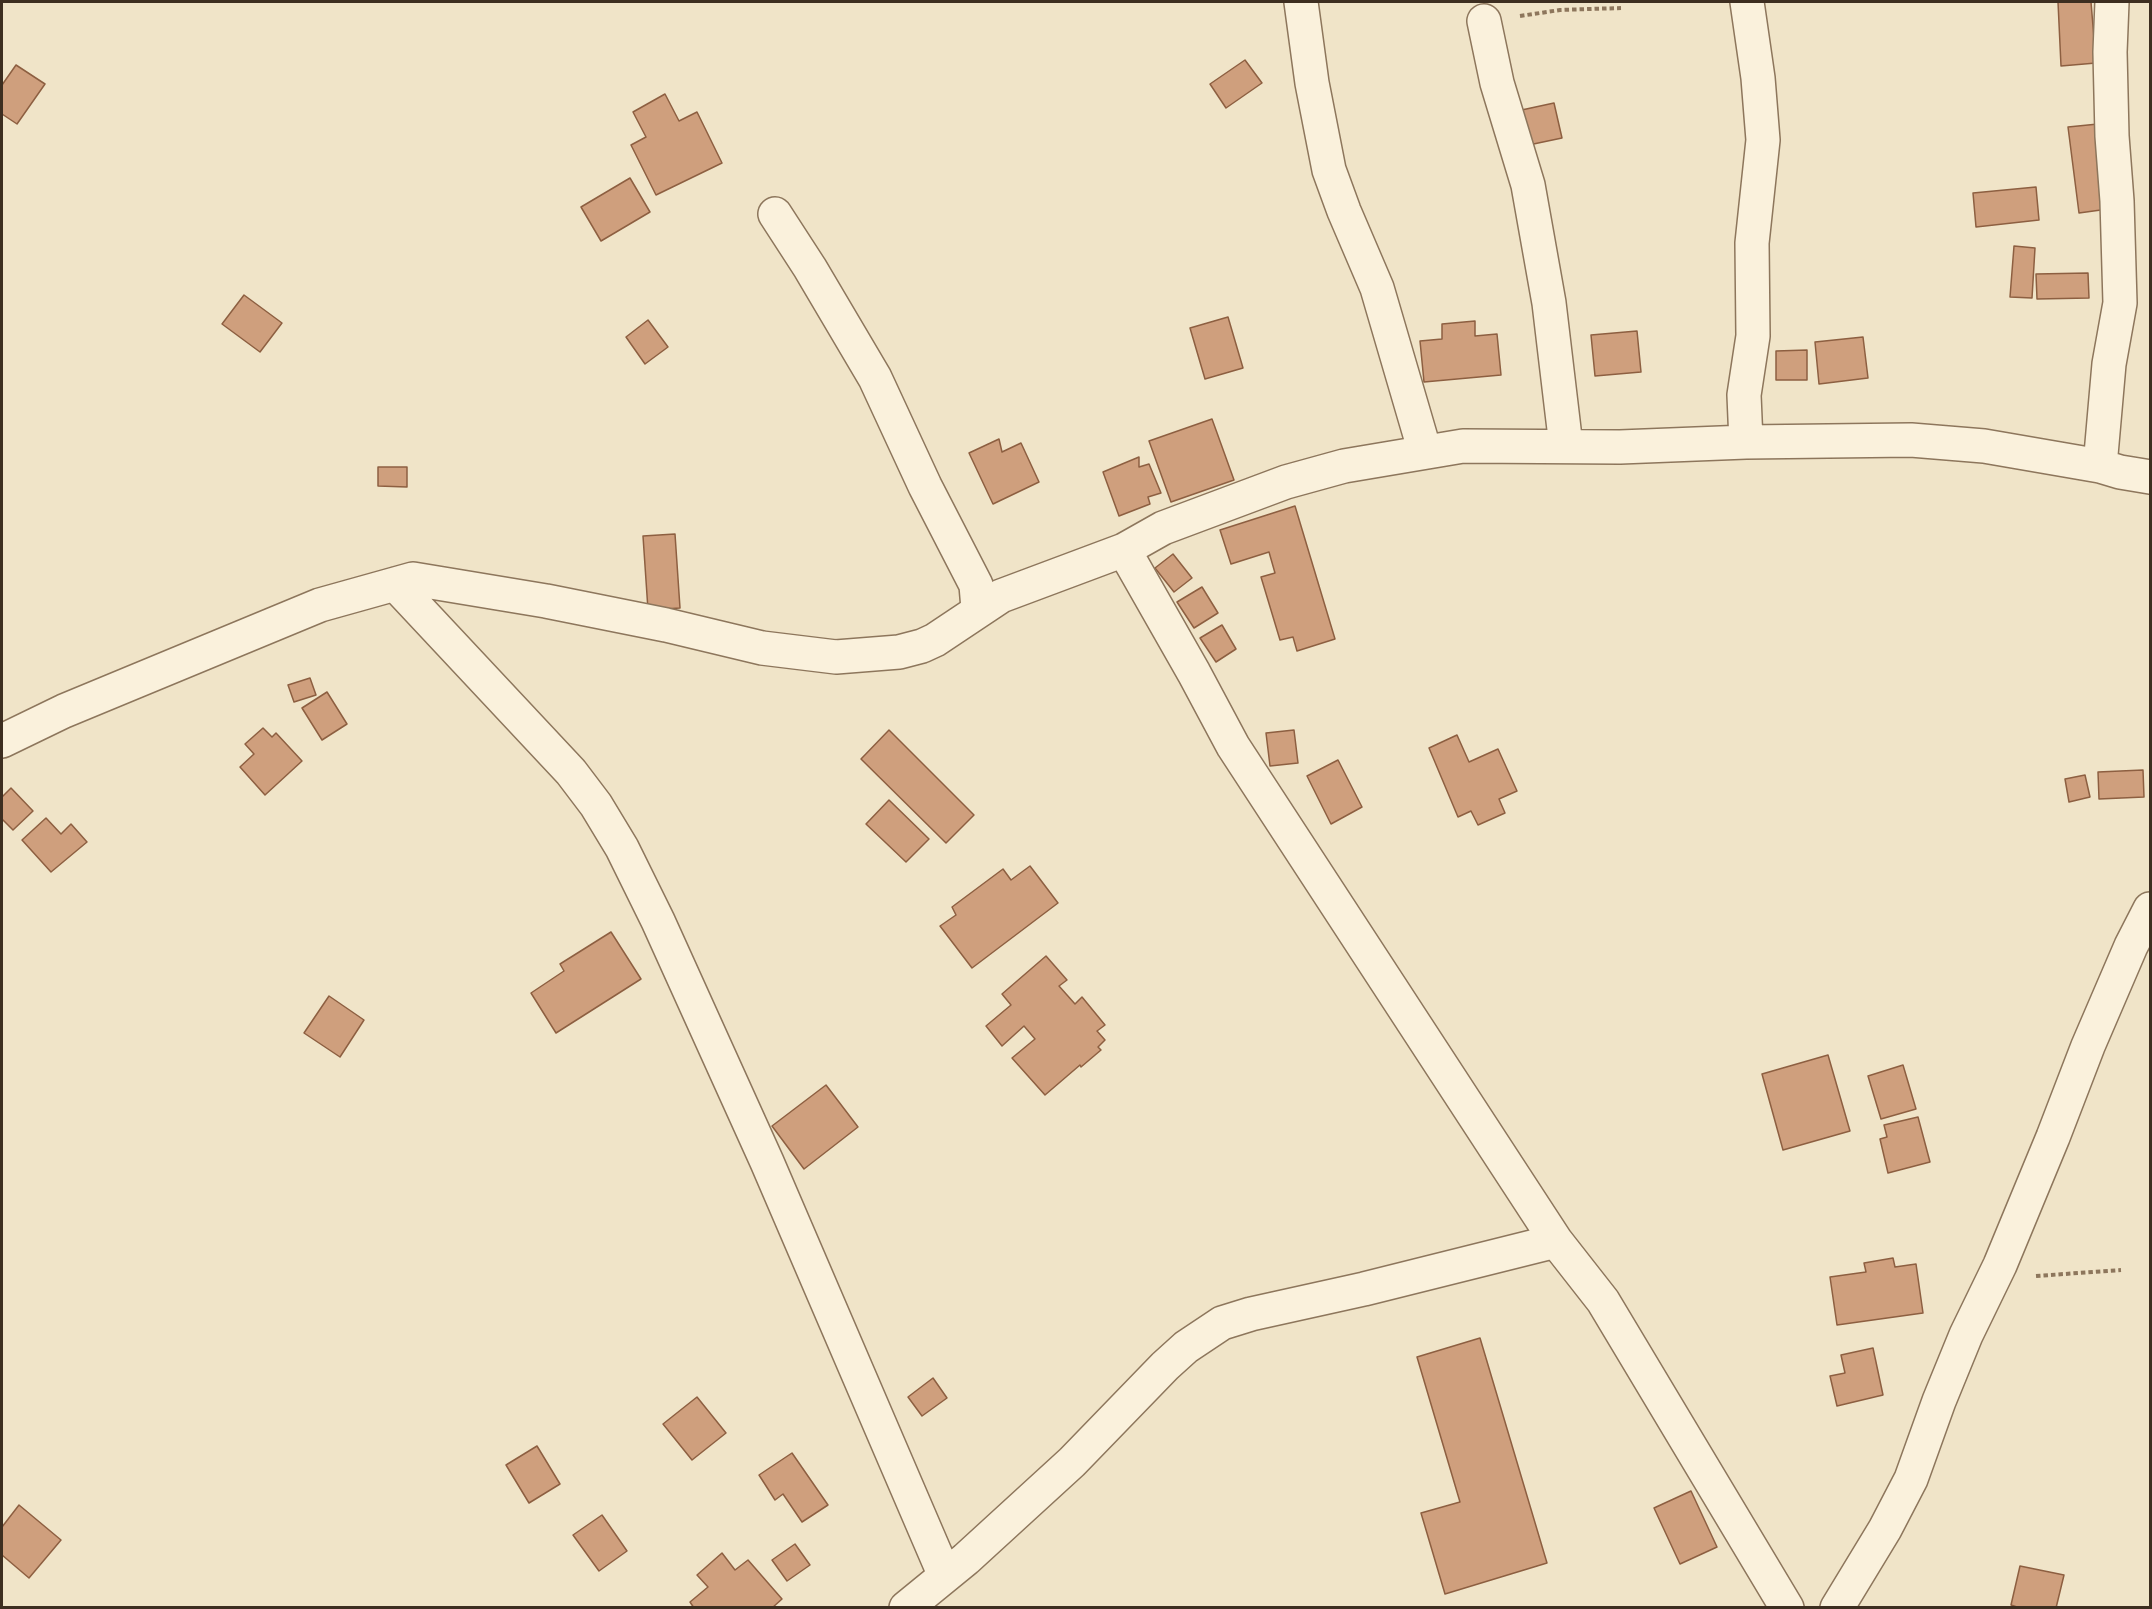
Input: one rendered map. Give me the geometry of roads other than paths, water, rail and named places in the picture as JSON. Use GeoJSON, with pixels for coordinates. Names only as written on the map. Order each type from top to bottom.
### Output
{"type":"FeatureCollection","features":[{"type":"Feature","properties":{"kind":"street"},"geometry":{"type":"LineString","coordinates":[[1301,2],[1312,83],[1329,170],[1377,288],[1425,452]]}},
{"type":"Feature","properties":{"kind":"street"},"geometry":{"type":"LineString","coordinates":[[1746,442],[1744,395],[1752,336],[1752,243],[1763,140],[1758,78],[1747,2]]}},
{"type":"Feature","properties":{"kind":"street"},"geometry":{"type":"LineString","coordinates":[[2100,466],[2109,364],[2120,303],[2117,201],[2112,136],[2110,52],[2112,2]]}},
{"type":"Feature","properties":{"kind":"street"},"geometry":{"type":"LineString","coordinates":[[1484,21],[1497,83],[1528,185],[1549,303],[1566,446]]}},
{"type":"Feature","properties":{"kind":"street"},"geometry":{"type":"LineString","coordinates":[[775,214],[875,378],[976,585],[978,609]]}},
{"type":"Feature","properties":{"kind":"street"},"geometry":{"type":"LineString","coordinates":[[2,741],[64,711],[320,605],[413,579],[546,601],[666,625],[762,648],[836,657],[899,652],[934,640],[1001,596],[1124,550],[1163,528],[1286,482],[1344,466],[1463,446],[1620,447],[1746,442],[1911,440],[1984,446],[2151,477]]}},
{"type":"Feature","properties":{"kind":"street"},"geometry":{"type":"LineString","coordinates":[[1124,550],[1233,746],[1556,1241],[1603,1300],[1787,1608]]}},
{"type":"Feature","properties":{"kind":"street"},"geometry":{"type":"LineString","coordinates":[[395,584],[571,772],[596,805],[622,848],[722,1059],[945,1576]]}},
{"type":"Feature","properties":{"kind":"street"},"geometry":{"type":"LineString","coordinates":[[1840,1606],[1911,1479],[1966,1335],[1993,1279],[2131,946],[2151,909]]}},
{"type":"Feature","properties":{"kind":"street"},"geometry":{"type":"LineString","coordinates":[[906,1608],[1072,1462],[1186,1347],[1222,1323],[1282,1306],[1364,1289],[1556,1241]]}}]}
